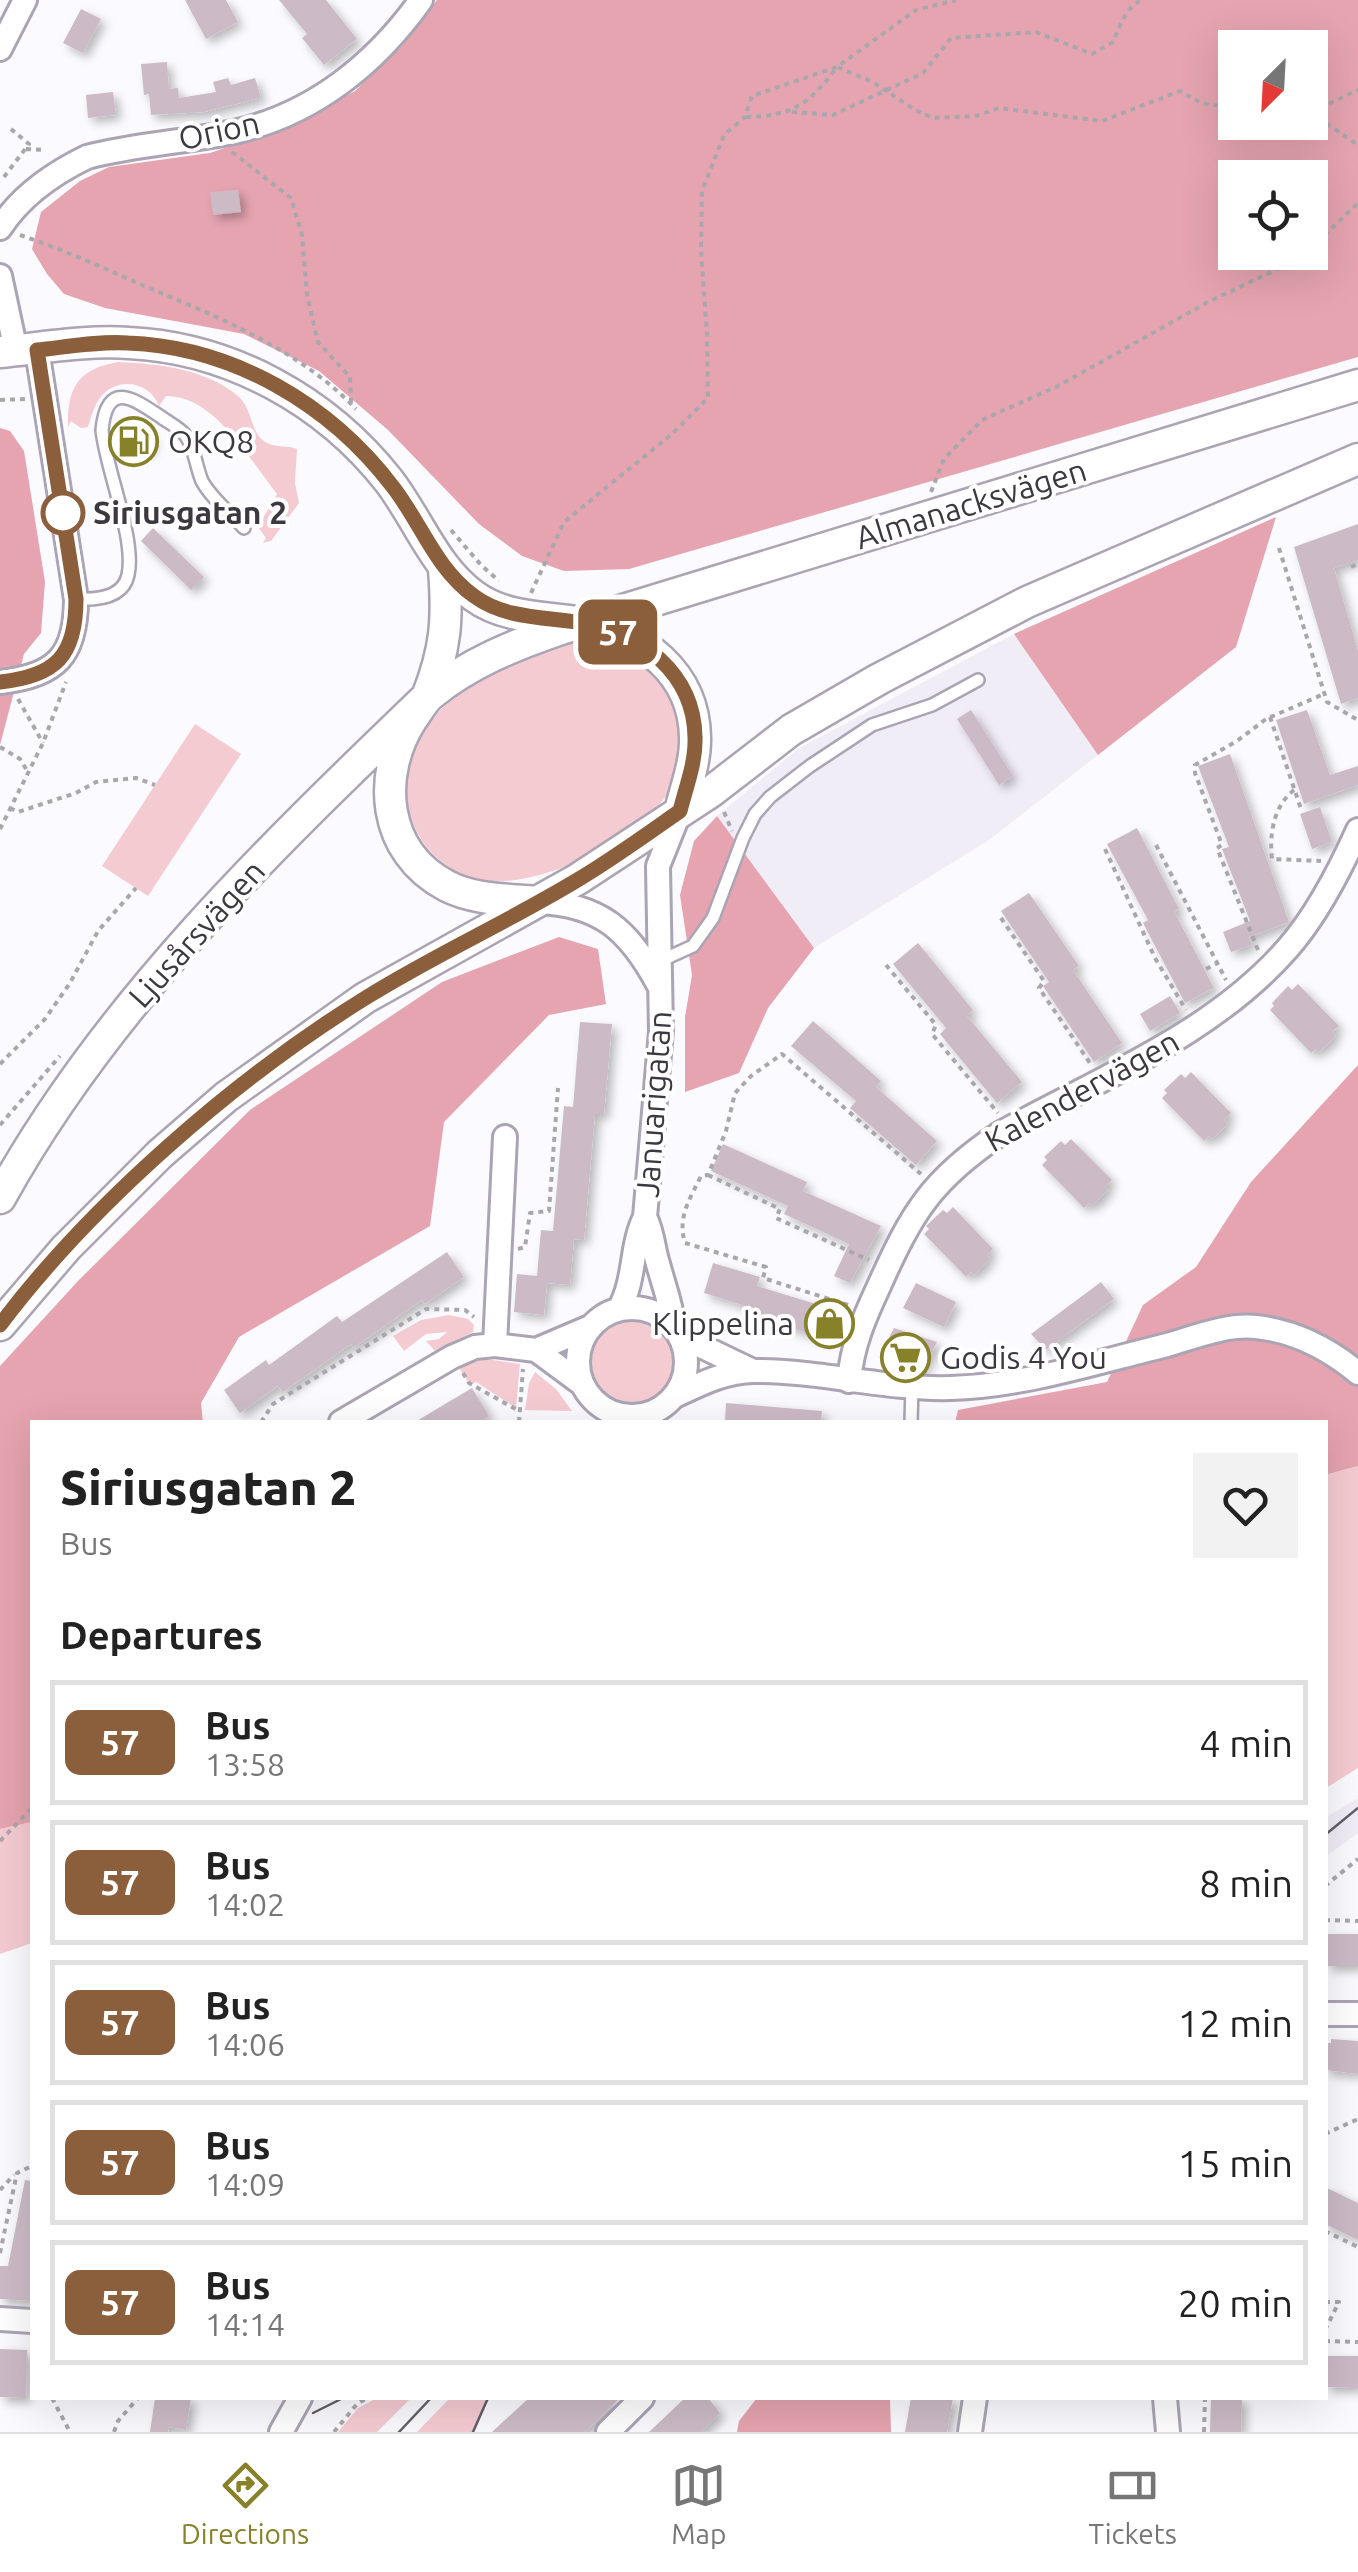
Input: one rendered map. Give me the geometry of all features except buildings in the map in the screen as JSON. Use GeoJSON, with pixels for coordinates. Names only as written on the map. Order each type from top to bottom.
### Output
{"type":"FeatureCollection","features":[{"type":"Feature","properties":{"kind":"main road"},"geometry":{"type":"LineString","coordinates":[[18,351],[125,342],[168,346],[265,379],[319,412],[361,450],[412,512],[444,569],[473,596],[518,614],[612,629],[640,642],[672,670],[685,692],[696,738],[680,811]]}},
{"type":"Feature","properties":{"kind":"main road","name":"Almanacksvägen"},"geometry":{"type":"LineString","coordinates":[[584,623],[1358,385]]}},
{"type":"Feature","properties":{"kind":"main road"},"geometry":{"type":"LineString","coordinates":[[0,1325],[66,1248],[160,1154],[226,1097],[365,998],[578,879],[712,791],[790,730],[976,628],[1027,602],[1358,459]]}},
{"type":"Feature","properties":{"kind":"main road"},"geometry":{"type":"LineString","coordinates":[[444,569],[448,623],[441,660],[427,697],[398,743],[388,780],[393,818],[402,840],[422,866],[447,886],[479,896],[538,902]]}},
{"type":"Feature","properties":{"kind":"main road"},"geometry":{"type":"LineString","coordinates":[[427,697],[490,656],[584,623]]}},
{"type":"Feature","properties":{"kind":"main road","name":"Ljusårsvägen"},"geometry":{"type":"LineString","coordinates":[[0,1198],[70,1085],[172,955],[427,697]]}},
{"type":"Feature","properties":{"kind":"street"},"geometry":{"type":"LineString","coordinates":[[0,50],[25,0]]}},
{"type":"Feature","properties":{"kind":"street","name":"Orion"},"geometry":{"type":"LineString","coordinates":[[5,233],[17,206],[66,167],[87,157],[208,136],[282,117],[332,89],[373,57],[420,0]]}},
{"type":"Feature","properties":{"kind":"street"},"geometry":{"type":"LineString","coordinates":[[0,276],[76,599],[74,635],[61,658],[42,674],[4,682]]}},
{"type":"Feature","properties":{"kind":"street","name":"Januarigatan"},"geometry":{"type":"LineString","coordinates":[[619,1310],[629,1291],[636,1236],[646,1217],[661,1031],[658,866],[680,811]]}},
{"type":"Feature","properties":{"kind":"street","name":"Kalendervägen"},"geometry":{"type":"LineString","coordinates":[[849,1381],[855,1344],[867,1312],[909,1220],[936,1186],[972,1152],[1001,1133],[1196,1027],[1235,998],[1304,927],[1358,830]]}},
{"type":"Feature","properties":{"kind":"street","name":"Januarigatan"},"geometry":{"type":"LineString","coordinates":[[538,902],[568,904],[603,916],[638,951],[661,990]]}},
{"type":"Feature","properties":{"kind":"street"},"geometry":{"type":"LineString","coordinates":[[494,1344],[505,1137]]}},
{"type":"Feature","properties":{"kind":"street","name":"Januarigatan"},"geometry":{"type":"LineString","coordinates":[[646,1217],[677,1332]]}},
{"type":"Feature","properties":{"kind":"street"},"geometry":{"type":"LineString","coordinates":[[344,1420],[475,1347],[494,1344],[530,1350],[590,1327],[619,1310],[649,1310],[677,1332],[753,1371]]}},
{"type":"Feature","properties":{"kind":"street"},"geometry":{"type":"LineString","coordinates":[[530,1350],[592,1403],[622,1416],[648,1418],[675,1396],[714,1378],[753,1371],[951,1388],[1021,1380],[1227,1328],[1253,1326],[1302,1338],[1358,1373]]}},
{"type":"Feature","properties":{"kind":"street"},"geometry":{"type":"LineString","coordinates":[[590,1327],[578,1354],[592,1403]]}},
{"type":"Feature","properties":{"kind":"street"},"geometry":{"type":"LineString","coordinates":[[675,1396],[686,1367],[677,1332]]}},
{"type":"Feature","properties":{"kind":"street"},"geometry":{"type":"LineString","coordinates":[[1328,2014],[1358,2014]]}},
{"type":"Feature","properties":{"kind":"street"},"geometry":{"type":"LineString","coordinates":[[0,2319],[30,2321]]}},
{"type":"Feature","properties":{"kind":"street"},"geometry":{"type":"LineString","coordinates":[[280,2432],[299,2400]]}},
{"type":"Feature","properties":{"kind":"street"},"geometry":{"type":"LineString","coordinates":[[608,2432],[640,2400]]}},
{"type":"Feature","properties":{"kind":"street"},"geometry":{"type":"LineString","coordinates":[[970,2432],[975,2400]]}},
{"type":"Feature","properties":{"kind":"street"},"geometry":{"type":"LineString","coordinates":[[1165,2400],[1168,2432]]}},
{"type":"Feature","properties":{"kind":"lane"},"geometry":{"type":"LineString","coordinates":[[76,599],[95,600],[112,595],[128,576],[128,548],[102,430],[104,415],[111,403],[120,398],[131,396],[186,436],[203,483],[244,528]]}},
{"type":"Feature","properties":{"kind":"lane"},"geometry":{"type":"LineString","coordinates":[[660,960],[693,946],[713,918],[743,838],[755,814],[770,797],[872,726],[932,704],[978,680]]}},
{"type":"Feature","properties":{"kind":"lane"},"geometry":{"type":"LineString","coordinates":[[911,1420],[912,1386]]}},
{"type":"Feature","properties":{"kind":"path"},"geometry":{"type":"LineString","coordinates":[[532,594],[564,522],[672,434],[708,398],[708,334],[700,250],[702,191],[724,134],[744,116],[752,96],[837,66],[916,10],[956,0]]}},
{"type":"Feature","properties":{"kind":"path"},"geometry":{"type":"LineString","coordinates":[[744,116],[792,112],[833,115],[923,73],[950,38],[1036,32],[1092,54],[1114,42],[1122,19],[1141,0]]}},
{"type":"Feature","properties":{"kind":"path"},"geometry":{"type":"LineString","coordinates":[[837,66],[886,89],[933,118],[976,116],[998,108],[1102,121],[1180,91],[1201,105],[1218,106]]}},
{"type":"Feature","properties":{"kind":"path"},"geometry":{"type":"LineString","coordinates":[[792,112],[818,92],[837,66]]}},
{"type":"Feature","properties":{"kind":"path"},"geometry":{"type":"LineString","coordinates":[[1328,104],[1358,90]]}},
{"type":"Feature","properties":{"kind":"path"},"geometry":{"type":"LineString","coordinates":[[1328,124],[1358,145]]}},
{"type":"Feature","properties":{"kind":"path"},"geometry":{"type":"LineString","coordinates":[[4,176],[29,144],[11,129]]}},
{"type":"Feature","properties":{"kind":"path"},"geometry":{"type":"LineString","coordinates":[[208,136],[291,198],[302,234],[307,295],[318,342],[350,377],[351,404]]}},
{"type":"Feature","properties":{"kind":"path"},"geometry":{"type":"LineString","coordinates":[[26,148],[46,150]]}},
{"type":"Feature","properties":{"kind":"path"},"geometry":{"type":"LineString","coordinates":[[16,163],[23,174]]}},
{"type":"Feature","properties":{"kind":"path"},"geometry":{"type":"LineString","coordinates":[[1328,232],[1358,203]]}},
{"type":"Feature","properties":{"kind":"path"},"geometry":{"type":"LineString","coordinates":[[5,233],[21,235],[118,274],[257,337],[325,381],[358,412]]}},
{"type":"Feature","properties":{"kind":"path"},"geometry":{"type":"LineString","coordinates":[[946,493],[928,499],[944,460],[982,420],[1060,385],[1208,302],[1276,270]]}},
{"type":"Feature","properties":{"kind":"path"},"geometry":{"type":"LineString","coordinates":[[444,521],[481,565],[502,583]]}},
{"type":"Feature","properties":{"kind":"path"},"geometry":{"type":"LineString","coordinates":[[1279,548],[1327,702],[1358,720]]}},
{"type":"Feature","properties":{"kind":"path"},"geometry":{"type":"LineString","coordinates":[[1351,567],[1358,564]]}},
{"type":"Feature","properties":{"kind":"path"},"geometry":{"type":"LineString","coordinates":[[518,591],[542,594]]}},
{"type":"Feature","properties":{"kind":"path"},"geometry":{"type":"LineString","coordinates":[[0,829],[43,743],[64,688],[61,658]]}},
{"type":"Feature","properties":{"kind":"path"},"geometry":{"type":"LineString","coordinates":[[4,682],[43,743]]}},
{"type":"Feature","properties":{"kind":"path"},"geometry":{"type":"LineString","coordinates":[[1268,968],[1253,941],[1217,848],[1222,844],[1195,765],[1270,717],[1324,694]]}},
{"type":"Feature","properties":{"kind":"path"},"geometry":{"type":"LineString","coordinates":[[1270,717],[1301,809]]}},
{"type":"Feature","properties":{"kind":"path"},"geometry":{"type":"LineString","coordinates":[[0,747],[20,758],[28,772]]}},
{"type":"Feature","properties":{"kind":"path"},"geometry":{"type":"LineString","coordinates":[[10,808],[18,812],[76,793],[96,782],[136,778],[155,785]]}},
{"type":"Feature","properties":{"kind":"path"},"geometry":{"type":"LineString","coordinates":[[1294,790],[1284,798],[1275,818],[1272,859],[1321,861]]}},
{"type":"Feature","properties":{"kind":"path"},"geometry":{"type":"LineString","coordinates":[[1156,845],[1235,998]]}},
{"type":"Feature","properties":{"kind":"path"},"geometry":{"type":"LineString","coordinates":[[1105,848],[1155,958],[1196,1027]]}},
{"type":"Feature","properties":{"kind":"path"},"geometry":{"type":"LineString","coordinates":[[0,1064],[45,1019],[98,932],[136,888]]}},
{"type":"Feature","properties":{"kind":"path"},"geometry":{"type":"LineString","coordinates":[[1172,892],[1179,888]]}},
{"type":"Feature","properties":{"kind":"path"},"geometry":{"type":"LineString","coordinates":[[1001,918],[1044,980],[1040,988],[1100,1079]]}},
{"type":"Feature","properties":{"kind":"path"},"geometry":{"type":"LineString","coordinates":[[1188,932],[1199,926]]}},
{"type":"Feature","properties":{"kind":"path"},"geometry":{"type":"LineString","coordinates":[[1206,969],[1218,963]]}},
{"type":"Feature","properties":{"kind":"path"},"geometry":{"type":"LineString","coordinates":[[886,965],[936,1026],[932,1034],[998,1112],[1001,1133]]}},
{"type":"Feature","properties":{"kind":"path"},"geometry":{"type":"LineString","coordinates":[[708,1175],[726,1131],[735,1093],[782,1054],[936,1186]]}},
{"type":"Feature","properties":{"kind":"path"},"geometry":{"type":"LineString","coordinates":[[499,1256],[525,1247],[530,1214],[549,1211],[558,1088]]}},
{"type":"Feature","properties":{"kind":"path"},"geometry":{"type":"LineString","coordinates":[[867,1312],[763,1278],[766,1268],[685,1243],[681,1230],[686,1204],[701,1176],[708,1175],[780,1209],[776,1218],[887,1268]]}},
{"type":"Feature","properties":{"kind":"path"},"geometry":{"type":"LineString","coordinates":[[262,1420],[273,1404],[426,1309],[465,1310],[483,1324],[494,1344]]}},
{"type":"Feature","properties":{"kind":"path"},"geometry":{"type":"LineString","coordinates":[[519,1420],[530,1350]]}},
{"type":"Feature","properties":{"kind":"path"},"geometry":{"type":"LineString","coordinates":[[452,1357],[469,1382],[520,1412]]}},
{"type":"Feature","properties":{"kind":"path"},"geometry":{"type":"LineString","coordinates":[[0,1840],[30,1810]]}},
{"type":"Feature","properties":{"kind":"path"},"geometry":{"type":"LineString","coordinates":[[1328,1884],[1358,1859]]}},
{"type":"Feature","properties":{"kind":"path"},"geometry":{"type":"LineString","coordinates":[[1328,1920],[1358,1921]]}},
{"type":"Feature","properties":{"kind":"path"},"geometry":{"type":"LineString","coordinates":[[1328,2133],[1358,2119]]}},
{"type":"Feature","properties":{"kind":"path"},"geometry":{"type":"LineString","coordinates":[[0,2190],[17,2172],[30,2167]]}},
{"type":"Feature","properties":{"kind":"path"},"geometry":{"type":"LineString","coordinates":[[0,2253],[17,2172]]}},
{"type":"Feature","properties":{"kind":"path"},"geometry":{"type":"LineString","coordinates":[[1328,2232],[1358,2247]]}},
{"type":"Feature","properties":{"kind":"path"},"geometry":{"type":"LineString","coordinates":[[1328,2302],[1339,2302],[1328,2324]]}},
{"type":"Feature","properties":{"kind":"path"},"geometry":{"type":"LineString","coordinates":[[1328,2341],[1358,2342]]}},
{"type":"Feature","properties":{"kind":"path"},"geometry":{"type":"LineString","coordinates":[[53,2400],[70,2432]]}},
{"type":"Feature","properties":{"kind":"path"},"geometry":{"type":"LineString","coordinates":[[114,2432],[136,2400]]}},
{"type":"Feature","properties":{"kind":"path"},"geometry":{"type":"LineString","coordinates":[[334,2432],[356,2404],[364,2400]]}},
{"type":"Feature","properties":{"kind":"path"},"geometry":{"type":"LineString","coordinates":[[1204,2432],[1205,2400]]}},
{"type":"Feature","properties":{"kind":"shaded area"},"geometry":{"type":"Polygon","coordinates":[[[437,0],[1358,0],[1358,357],[629,569],[564,571],[522,556],[479,524],[388,430],[319,371],[244,334],[105,308],[64,294],[32,249],[41,212],[80,181],[109,167],[210,153],[286,127],[355,91],[402,46],[437,0]]]}},
{"type":"Feature","properties":{"kind":"shaded area"},"geometry":{"type":"Polygon","coordinates":[[[119,362],[167,367],[213,380],[244,403],[261,439],[271,445],[297,449],[295,483],[299,503],[271,541],[263,543],[266,538],[258,527],[277,494],[229,432],[200,406],[166,396],[159,406],[148,391],[123,384],[100,398],[88,427],[81,428],[71,421],[68,427],[70,401],[78,382],[94,369],[119,362]]]}},
{"type":"Feature","properties":{"kind":"shaded area"},"geometry":{"type":"Polygon","coordinates":[[[0,428],[10,431],[24,451],[45,582],[41,633],[24,654],[0,745],[0,428]]]}},
{"type":"Feature","properties":{"kind":"shaded area"},"geometry":{"type":"Polygon","coordinates":[[[1276,517],[1236,647],[1098,755],[1014,634],[1276,517]]]}},
{"type":"Feature","properties":{"kind":"shaded area"},"geometry":{"type":"Polygon","coordinates":[[[1014,634],[1098,755],[989,840],[814,948],[717,816],[799,748],[1014,634]]]}},
{"type":"Feature","properties":{"kind":"shaded area"},"geometry":{"type":"Polygon","coordinates":[[[598,637],[653,662],[682,714],[684,750],[667,795],[632,830],[556,870],[504,881],[474,879],[450,867],[425,845],[408,810],[403,776],[413,745],[434,716],[463,691],[497,670],[533,653],[598,637]]]}},
{"type":"Feature","properties":{"kind":"shaded area"},"geometry":{"type":"Polygon","coordinates":[[[195,724],[241,754],[148,896],[102,866],[195,724]]]}},
{"type":"Feature","properties":{"kind":"shaded area"},"geometry":{"type":"Polygon","coordinates":[[[717,816],[814,948],[768,1008],[739,1073],[685,1092],[685,1017],[692,975],[680,895],[694,841],[717,816]]]}},
{"type":"Feature","properties":{"kind":"shaded area"},"geometry":{"type":"Polygon","coordinates":[[[559,937],[598,949],[606,1004],[549,1015],[444,1122],[430,1226],[239,1337],[201,1403],[203,1420],[30,1420],[30,1822],[0,1829],[0,1366],[78,1281],[250,1110],[442,982],[559,937]]]}},
{"type":"Feature","properties":{"kind":"shaded area"},"geometry":{"type":"Polygon","coordinates":[[[1358,1065],[1358,1466],[1328,1474],[1328,1420],[956,1420],[958,1410],[1107,1382],[1143,1305],[1196,1267],[1251,1182],[1358,1065]]]}},
{"type":"Feature","properties":{"kind":"shaded area"},"geometry":{"type":"Polygon","coordinates":[[[449,1315],[468,1319],[474,1325],[473,1332],[435,1351],[426,1341],[439,1339],[447,1332],[426,1334],[404,1351],[393,1336],[421,1320],[449,1315]]]}},
{"type":"Feature","properties":{"kind":"shaded area"},"geometry":{"type":"Polygon","coordinates":[[[624,1321],[640,1321],[666,1339],[673,1362],[670,1378],[661,1391],[640,1403],[624,1403],[598,1385],[591,1370],[591,1354],[609,1328],[624,1321]]]}},
{"type":"Feature","properties":{"kind":"shaded area"},"geometry":{"type":"Polygon","coordinates":[[[486,1359],[520,1364],[516,1408],[476,1382],[470,1385],[458,1366],[486,1359]]]}},
{"type":"Feature","properties":{"kind":"shaded area"},"geometry":{"type":"Polygon","coordinates":[[[535,1372],[556,1389],[572,1411],[525,1410],[529,1383],[535,1372]]]}},
{"type":"Feature","properties":{"kind":"shaded area"},"geometry":{"type":"Polygon","coordinates":[[[1358,1466],[1358,1768],[1328,1787],[1328,1474],[1358,1466]]]}},
{"type":"Feature","properties":{"kind":"shaded area"},"geometry":{"type":"Polygon","coordinates":[[[1358,1798],[1358,1833],[1328,1855],[1328,1816],[1358,1798]]]}},
{"type":"Feature","properties":{"kind":"shaded area"},"geometry":{"type":"Polygon","coordinates":[[[30,1822],[30,1944],[0,1954],[0,1829],[30,1822]]]}},
{"type":"Feature","properties":{"kind":"shaded area"},"geometry":{"type":"Polygon","coordinates":[[[373,2400],[409,2400],[377,2432],[338,2432],[358,2408],[373,2400]]]}},
{"type":"Feature","properties":{"kind":"shaded area"},"geometry":{"type":"Polygon","coordinates":[[[448,2400],[487,2400],[473,2432],[417,2432],[448,2400]]]}},
{"type":"Feature","properties":{"kind":"shaded area"},"geometry":{"type":"Polygon","coordinates":[[[755,2400],[890,2400],[891,2432],[737,2432],[739,2421],[755,2400]]]}},
{"type":"Feature","properties":{"kind":"tram line"},"geometry":{"type":"LineString","coordinates":[[1328,1833],[1358,1808]]}},
{"type":"Feature","properties":{"kind":"tram line"},"geometry":{"type":"LineString","coordinates":[[313,2413],[339,2400]]}},
{"type":"Feature","properties":{"kind":"tram line"},"geometry":{"type":"LineString","coordinates":[[399,2432],[429,2400]]}},
{"type":"Feature","properties":{"kind":"tram line"},"geometry":{"type":"LineString","coordinates":[[473,2432],[487,2400]]}},
{"type":"Feature","properties":{"kind":"bus line","name":"57"},"geometry":{"type":"LineString","coordinates":[[0,682],[42,674],[65,655],[74,635],[76,599],[37,350],[125,342],[168,346],[228,364],[265,379],[319,412],[384,476],[412,512],[444,569],[473,596],[518,614],[612,629],[640,642],[672,670],[685,692],[696,738],[680,811],[578,879],[365,998],[226,1097],[160,1154],[66,1248],[0,1325]]}},
{"type":"Feature","properties":{"kind":"place","name":"OKQ8"},"geometry":{"type":"Point","coordinates":[133,442]}},
{"type":"Feature","properties":{"kind":"place","name":"Siriusgatan 2"},"geometry":{"type":"Point","coordinates":[63,513]}},
{"type":"Feature","properties":{"kind":"place","name":"Klippelina"},"geometry":{"type":"Point","coordinates":[829,1324]}},
{"type":"Feature","properties":{"kind":"place","name":"Godis 4 You"},"geometry":{"type":"Point","coordinates":[905,1358]}}]}
